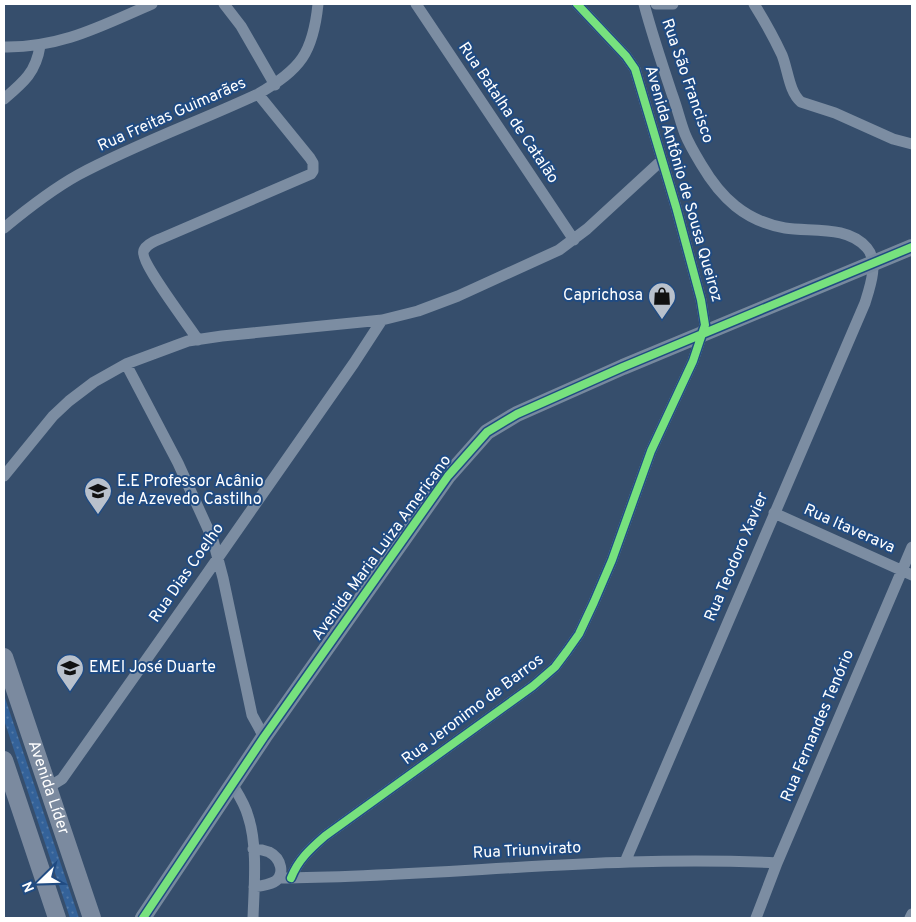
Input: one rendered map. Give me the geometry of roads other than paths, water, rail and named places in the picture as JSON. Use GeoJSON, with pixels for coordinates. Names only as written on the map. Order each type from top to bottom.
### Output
{"type":"FeatureCollection","features":[{"type":"Feature","properties":{"kind":"main road","name":"Avenida Maria Luiza Americano"},"geometry":{"type":"LineString","coordinates":[[143,918],[264,736],[448,476],[487,432],[517,414],[702,333],[912,247]]}},
{"type":"Feature","properties":{"kind":"main road","name":"Avenida Líder"},"geometry":{"type":"LineString","coordinates":[[4,657],[92,918]]}},
{"type":"Feature","properties":{"kind":"main road","name":"Avenida Líder"},"geometry":{"type":"LineString","coordinates":[[4,760],[57,918]]}},
{"type":"Feature","properties":{"kind":"street"},"geometry":{"type":"LineString","coordinates":[[4,47],[40,46],[91,31],[152,4]]}},
{"type":"Feature","properties":{"kind":"street"},"geometry":{"type":"LineString","coordinates":[[224,4],[240,26],[275,85]]}},
{"type":"Feature","properties":{"kind":"street","name":"Rua Freitas Guimarães"},"geometry":{"type":"LineString","coordinates":[[4,228],[52,191],[77,176],[135,147],[275,85],[292,71],[308,49],[315,29],[318,4]]}},
{"type":"Feature","properties":{"kind":"street","name":"Rua Batalha de Catalão"},"geometry":{"type":"LineString","coordinates":[[416,4],[574,240]]}},
{"type":"Feature","properties":{"kind":"street","name":"Avenida Antônio de Sousa Queiroz"},"geometry":{"type":"LineString","coordinates":[[577,4],[626,56],[635,69],[701,300],[706,325],[702,333]]}},
{"type":"Feature","properties":{"kind":"street","name":"Rua São Francisco"},"geometry":{"type":"LineString","coordinates":[[644,4],[659,56],[686,135],[715,187],[734,205],[766,224],[795,230],[834,232],[858,240],[870,252],[873,263]]}},
{"type":"Feature","properties":{"kind":"street"},"geometry":{"type":"LineString","coordinates":[[656,4],[673,4]]}},
{"type":"Feature","properties":{"kind":"street"},"geometry":{"type":"LineString","coordinates":[[754,4],[782,54],[793,91],[800,102],[835,113],[893,139],[912,144]]}},
{"type":"Feature","properties":{"kind":"street"},"geometry":{"type":"LineString","coordinates":[[4,99],[30,74],[38,60],[40,46]]}},
{"type":"Feature","properties":{"kind":"street"},"geometry":{"type":"LineString","coordinates":[[198,340],[149,269],[143,255],[144,250],[150,244],[160,239],[311,174],[313,163],[310,158],[258,94]]}},
{"type":"Feature","properties":{"kind":"street"},"geometry":{"type":"LineString","coordinates":[[4,476],[68,401],[94,382],[126,364],[168,348],[198,340],[382,320],[418,311],[458,296],[559,250],[574,240],[662,160]]}},
{"type":"Feature","properties":{"kind":"street","name":"Rua Teodoro Xavier"},"geometry":{"type":"LineString","coordinates":[[625,862],[865,302],[871,284],[873,263]]}},
{"type":"Feature","properties":{"kind":"street","name":"Rua Dias Coelho"},"geometry":{"type":"LineString","coordinates":[[47,788],[62,779],[354,364],[382,320]]}},
{"type":"Feature","properties":{"kind":"street","name":"Rua Jeronimo de Barros"},"geometry":{"type":"LineString","coordinates":[[291,878],[301,859],[309,849],[533,686],[555,667],[568,651],[590,610],[612,560],[651,451],[693,361],[702,333]]}},
{"type":"Feature","properties":{"kind":"street"},"geometry":{"type":"LineString","coordinates":[[126,364],[194,495],[213,540],[252,715],[264,736]]}},
{"type":"Feature","properties":{"kind":"street","name":"Rua Itaverava"},"geometry":{"type":"LineString","coordinates":[[774,513],[907,573]]}},
{"type":"Feature","properties":{"kind":"street","name":"Rua Fernandes Tenório"},"geometry":{"type":"LineString","coordinates":[[756,918],[777,863],[907,573],[912,547]]}},
{"type":"Feature","properties":{"kind":"street"},"geometry":{"type":"LineString","coordinates":[[232,784],[248,816],[253,835],[253,918]]}},
{"type":"Feature","properties":{"kind":"street"},"geometry":{"type":"LineString","coordinates":[[253,849],[269,852],[277,858],[281,868],[279,878],[270,884],[254,887]]}},
{"type":"Feature","properties":{"kind":"street","name":"Rua Triunvirato"},"geometry":{"type":"LineString","coordinates":[[279,878],[625,862],[707,861],[777,863]]}},
{"type":"Feature","properties":{"kind":"street"},"geometry":{"type":"LineString","coordinates":[[910,918],[912,914]]}},
{"type":"Feature","properties":{"kind":"place","name":"Caprichosa"},"geometry":{"type":"Point","coordinates":[662,320]}},
{"type":"Feature","properties":{"kind":"place","name":"E.E Professor Acânio de Azevedo Castilho"},"geometry":{"type":"Point","coordinates":[98,515]}},
{"type":"Feature","properties":{"kind":"place","name":"EMEI José Duarte"},"geometry":{"type":"Point","coordinates":[70,692]}}]}
